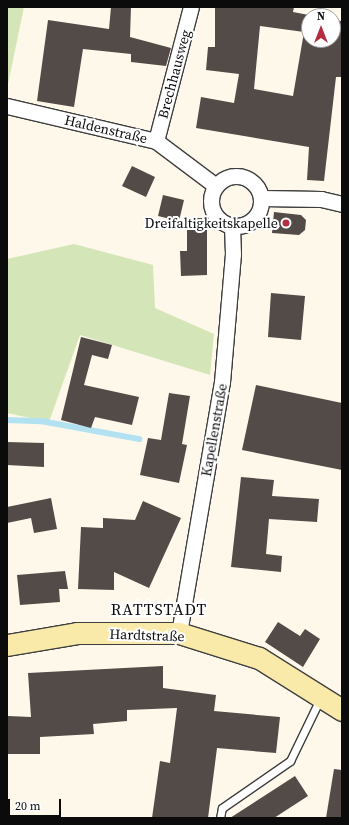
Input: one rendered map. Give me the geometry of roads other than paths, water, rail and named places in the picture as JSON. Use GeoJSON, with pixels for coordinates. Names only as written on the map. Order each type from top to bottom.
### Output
{"type":"FeatureCollection","features":[{"type":"Feature","properties":{"kind":"street","name":"Brechhausweg"},"geometry":{"type":"LineString","coordinates":[[156,141],[191,7]]}},
{"type":"Feature","properties":{"kind":"street","name":"Haldenstraße"},"geometry":{"type":"LineString","coordinates":[[7,106],[156,141],[216,186]]}},
{"type":"Feature","properties":{"kind":"street"},"geometry":{"type":"LineString","coordinates":[[230,176],[239,176],[254,183],[262,198],[259,212],[250,223],[232,226],[224,223],[212,210],[211,198],[216,186],[230,176]]}},
{"type":"Feature","properties":{"kind":"street"},"geometry":{"type":"LineString","coordinates":[[262,198],[321,199],[342,204]]}},
{"type":"Feature","properties":{"kind":"street","name":"Kapellenstraße"},"geometry":{"type":"LineString","coordinates":[[179,633],[222,382],[233,254],[232,226]]}},
{"type":"Feature","properties":{"kind":"street","name":"Hardtstraße"},"geometry":{"type":"LineString","coordinates":[[10,642],[77,633],[179,633],[259,658],[342,710]]}},
{"type":"Feature","properties":{"kind":"lane"},"geometry":{"type":"LineString","coordinates":[[220,818],[222,808],[290,761],[321,697]]}},
{"type":"Feature","properties":{"kind":"waterway"},"geometry":{"type":"LineString","coordinates":[[7,420],[41,421],[139,439]]}},
{"type":"Feature","properties":{"kind":"place","name":"Dreifaltigkeitskapelle"},"geometry":{"type":"Point","coordinates":[286,223]}},
{"type":"Feature","properties":{"kind":"district","name":"RATTSTADT"},"geometry":{"type":"Point","coordinates":[159,609]}}]}
